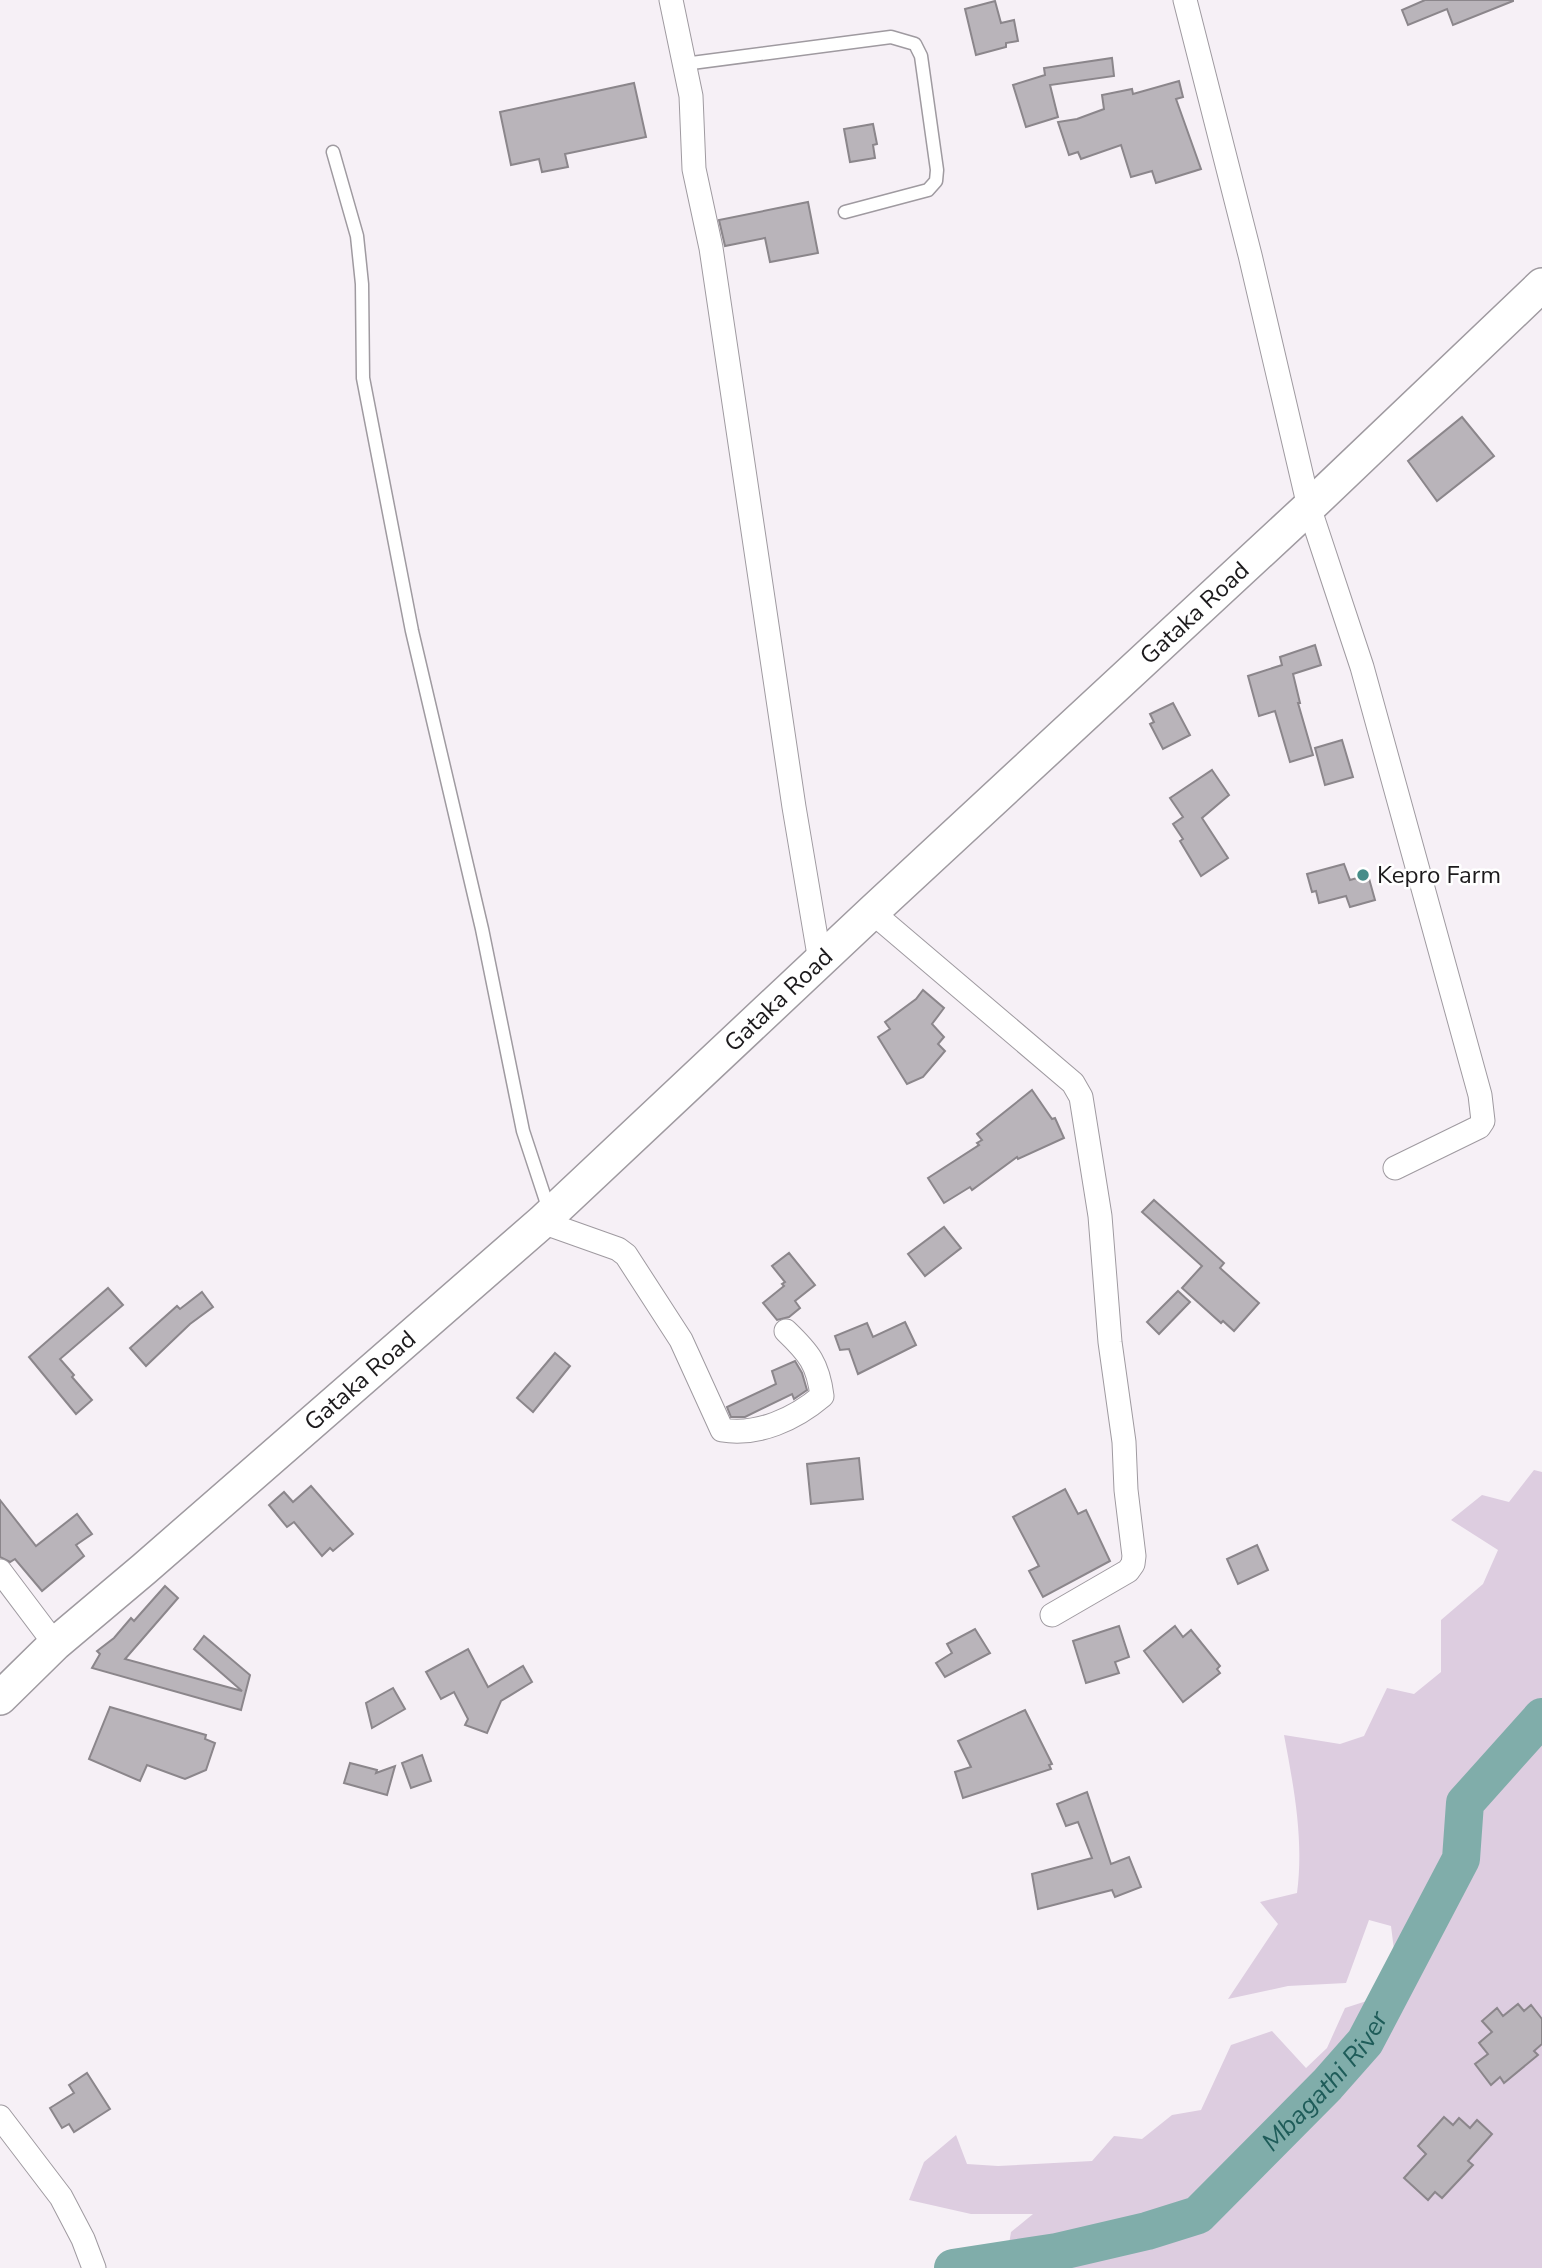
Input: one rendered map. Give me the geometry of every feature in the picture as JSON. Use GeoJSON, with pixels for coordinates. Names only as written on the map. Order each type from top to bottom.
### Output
{"type":"FeatureCollection","features":[{"type":"Feature","properties":{"kind":"street"},"geometry":{"type":"LineString","coordinates":[[671,0],[691,96],[694,169],[711,248],[794,807],[820,961]]}},
{"type":"Feature","properties":{"kind":"street"},"geometry":{"type":"LineString","coordinates":[[1185,0],[1310,507],[1362,667],[1479,1095],[1483,1121],[1479,1127],[1395,1168]]}},
{"type":"Feature","properties":{"kind":"street","name":"Gataka Road"},"geometry":{"type":"LineString","coordinates":[[0,1698],[55,1644],[546,1218],[1310,507],[1542,285]]}},
{"type":"Feature","properties":{"kind":"street"},"geometry":{"type":"LineString","coordinates":[[872,912],[1073,1083],[1081,1097],[1100,1216],[1110,1342],[1125,1442],[1126,1490],[1134,1556],[1128,1571],[1052,1615]]}},
{"type":"Feature","properties":{"kind":"street"},"geometry":{"type":"LineString","coordinates":[[546,1218],[626,1255],[681,1340],[722,1430],[753,1432],[805,1411],[822,1395],[820,1374],[808,1352],[786,1331]]}},
{"type":"Feature","properties":{"kind":"street"},"geometry":{"type":"LineString","coordinates":[[0,1571],[55,1644]]}},
{"type":"Feature","properties":{"kind":"street"},"geometry":{"type":"LineString","coordinates":[[0,2118],[61,2197],[83,2239],[94,2268]]}},
{"type":"Feature","properties":{"kind":"lane"},"geometry":{"type":"LineString","coordinates":[[684,64],[891,37],[915,44],[923,69],[937,170],[936,181],[928,190],[845,212]]}},
{"type":"Feature","properties":{"kind":"lane"},"geometry":{"type":"LineString","coordinates":[[333,152],[357,236],[362,284],[363,378],[412,631],[482,929],[523,1131],[546,1218]]}},
{"type":"Feature","properties":{"kind":"shaded area"},"geometry":{"type":"Polygon","coordinates":[[[1534,1470],[1542,1472],[1542,2268],[1005,2268],[1011,2232],[1033,2214],[971,2214],[909,2200],[924,2162],[956,2135],[967,2164],[998,2166],[1092,2161],[1114,2136],[1142,2139],[1172,2115],[1201,2110],[1231,2045],[1272,2031],[1306,2068],[1327,2048],[1345,2008],[1413,1986],[1394,1950],[1391,1926],[1369,1920],[1346,1983],[1288,1986],[1228,1999],[1278,1924],[1260,1902],[1297,1893],[1299,1834],[1284,1735],[1340,1744],[1364,1736],[1387,1688],[1414,1694],[1441,1672],[1441,1620],[1483,1584],[1498,1550],[1451,1520],[1482,1495],[1509,1502],[1534,1470]]]}},
{"type":"Feature","properties":{"kind":"building"},"geometry":{"type":"Polygon","coordinates":[[[1425,0],[1513,1],[1453,25],[1447,9],[1408,25],[1402,10],[1425,0]]]}},
{"type":"Feature","properties":{"kind":"building"},"geometry":{"type":"Polygon","coordinates":[[[995,1],[1001,23],[1014,20],[1018,41],[976,55],[965,9],[995,1]]]}},
{"type":"Feature","properties":{"kind":"building"},"geometry":{"type":"Polygon","coordinates":[[[1112,58],[1114,76],[1050,85],[1058,117],[1026,127],[1013,85],[1045,75],[1044,68],[1112,58]]]}},
{"type":"Feature","properties":{"kind":"building"},"geometry":{"type":"Polygon","coordinates":[[[1179,81],[1183,97],[1176,99],[1201,169],[1156,183],[1152,171],[1131,177],[1121,145],[1081,159],[1078,152],[1069,155],[1058,122],[1077,119],[1104,109],[1102,95],[1132,89],[1133,94],[1179,81]]]}},
{"type":"Feature","properties":{"kind":"building"},"geometry":{"type":"Polygon","coordinates":[[[634,83],[646,137],[565,154],[568,167],[542,172],[539,159],[511,165],[500,112],[634,83]]]}},
{"type":"Feature","properties":{"kind":"building"},"geometry":{"type":"Polygon","coordinates":[[[873,124],[877,144],[873,145],[875,158],[850,162],[844,129],[873,124]]]}},
{"type":"Feature","properties":{"kind":"building"},"geometry":{"type":"Polygon","coordinates":[[[808,202],[818,253],[770,262],[765,238],[725,246],[719,220],[808,202]]]}},
{"type":"Feature","properties":{"kind":"building"},"geometry":{"type":"Polygon","coordinates":[[[1462,417],[1494,456],[1437,501],[1408,461],[1462,417]]]}},
{"type":"Feature","properties":{"kind":"building"},"geometry":{"type":"Polygon","coordinates":[[[1315,645],[1321,665],[1293,674],[1313,755],[1290,762],[1275,711],[1259,716],[1248,676],[1282,665],[1280,657],[1315,645]]]}},
{"type":"Feature","properties":{"kind":"building"},"geometry":{"type":"Polygon","coordinates":[[[1173,703],[1190,735],[1163,749],[1150,724],[1154,722],[1150,714],[1173,703]]]}},
{"type":"Feature","properties":{"kind":"building"},"geometry":{"type":"Polygon","coordinates":[[[1342,740],[1353,777],[1325,785],[1315,748],[1342,740]]]}},
{"type":"Feature","properties":{"kind":"building"},"geometry":{"type":"Polygon","coordinates":[[[1212,770],[1229,795],[1202,818],[1228,858],[1201,876],[1173,824],[1183,817],[1170,798],[1212,770]]]}},
{"type":"Feature","properties":{"kind":"building"},"geometry":{"type":"Polygon","coordinates":[[[1344,864],[1350,880],[1368,875],[1375,900],[1350,907],[1346,896],[1319,903],[1316,891],[1312,892],[1307,874],[1344,864]]]}},
{"type":"Feature","properties":{"kind":"building"},"geometry":{"type":"Polygon","coordinates":[[[923,990],[944,1008],[932,1024],[944,1037],[938,1044],[945,1051],[923,1077],[907,1084],[878,1037],[890,1029],[885,1022],[916,999],[923,990]]]}},
{"type":"Feature","properties":{"kind":"building"},"geometry":{"type":"Polygon","coordinates":[[[1032,1090],[1052,1119],[1055,1118],[1064,1138],[1018,1159],[1017,1157],[972,1190],[970,1187],[944,1203],[928,1178],[979,1145],[977,1143],[982,1140],[977,1134],[1032,1090]]]}},
{"type":"Feature","properties":{"kind":"building"},"geometry":{"type":"Polygon","coordinates":[[[1154,1200],[1224,1263],[1220,1268],[1259,1303],[1234,1331],[1223,1321],[1221,1323],[1182,1288],[1202,1266],[1142,1212],[1154,1200]]]}},
{"type":"Feature","properties":{"kind":"building"},"geometry":{"type":"Polygon","coordinates":[[[944,1227],[961,1248],[925,1276],[908,1254],[944,1227]]]}},
{"type":"Feature","properties":{"kind":"building"},"geometry":{"type":"Polygon","coordinates":[[[789,1253],[815,1285],[795,1301],[800,1308],[789,1317],[777,1320],[763,1303],[784,1286],[782,1284],[785,1282],[772,1266],[789,1253]]]}},
{"type":"Feature","properties":{"kind":"building"},"geometry":{"type":"Polygon","coordinates":[[[108,1288],[123,1305],[60,1359],[92,1400],[76,1414],[29,1357],[108,1288]]]}},
{"type":"Feature","properties":{"kind":"building"},"geometry":{"type":"Polygon","coordinates":[[[1178,1291],[1190,1302],[1159,1334],[1147,1322],[1178,1291]]]}},
{"type":"Feature","properties":{"kind":"building"},"geometry":{"type":"Polygon","coordinates":[[[202,1292],[213,1307],[190,1324],[146,1366],[130,1348],[177,1306],[180,1309],[202,1292]]]}},
{"type":"Feature","properties":{"kind":"building"},"geometry":{"type":"Polygon","coordinates":[[[905,1322],[916,1345],[858,1374],[849,1349],[840,1350],[835,1336],[867,1323],[873,1337],[905,1322]]]}},
{"type":"Feature","properties":{"kind":"building"},"geometry":{"type":"Polygon","coordinates":[[[555,1353],[570,1366],[533,1412],[517,1398],[555,1353]]]}},
{"type":"Feature","properties":{"kind":"building"},"geometry":{"type":"Polygon","coordinates":[[[795,1361],[807,1390],[794,1399],[792,1394],[745,1417],[731,1417],[727,1407],[776,1384],[772,1371],[795,1361]]]}},
{"type":"Feature","properties":{"kind":"building"},"geometry":{"type":"Polygon","coordinates":[[[859,1458],[863,1499],[811,1504],[807,1464],[859,1458]]]}},
{"type":"Feature","properties":{"kind":"building"},"geometry":{"type":"Polygon","coordinates":[[[311,1486],[353,1534],[333,1551],[330,1548],[322,1556],[294,1522],[287,1527],[269,1505],[284,1492],[293,1502],[311,1486]]]}},
{"type":"Feature","properties":{"kind":"building"},"geometry":{"type":"Polygon","coordinates":[[[1065,1489],[1078,1514],[1086,1510],[1110,1561],[1043,1597],[1029,1571],[1039,1566],[1013,1517],[1065,1489]]]}},
{"type":"Feature","properties":{"kind":"building"},"geometry":{"type":"Polygon","coordinates":[[[0,1500],[36,1546],[77,1514],[92,1534],[76,1545],[84,1556],[42,1591],[15,1559],[10,1562],[0,1557],[0,1500]]]}},
{"type":"Feature","properties":{"kind":"building"},"geometry":{"type":"Polygon","coordinates":[[[1257,1545],[1268,1570],[1238,1584],[1227,1559],[1257,1545]]]}},
{"type":"Feature","properties":{"kind":"building"},"geometry":{"type":"Polygon","coordinates":[[[165,1586],[178,1598],[125,1659],[242,1691],[194,1649],[204,1636],[250,1675],[241,1710],[92,1668],[100,1654],[97,1651],[114,1638],[131,1618],[134,1621],[165,1586]]]}},
{"type":"Feature","properties":{"kind":"building"},"geometry":{"type":"Polygon","coordinates":[[[1119,1626],[1129,1657],[1115,1662],[1119,1673],[1086,1683],[1073,1641],[1119,1626]]]}},
{"type":"Feature","properties":{"kind":"building"},"geometry":{"type":"Polygon","coordinates":[[[1175,1626],[1183,1637],[1191,1630],[1220,1666],[1217,1669],[1220,1673],[1183,1702],[1144,1651],[1175,1626]]]}},
{"type":"Feature","properties":{"kind":"building"},"geometry":{"type":"Polygon","coordinates":[[[975,1629],[990,1653],[945,1677],[936,1663],[952,1653],[947,1644],[975,1629]]]}},
{"type":"Feature","properties":{"kind":"building"},"geometry":{"type":"Polygon","coordinates":[[[468,1649],[488,1687],[523,1666],[532,1682],[501,1701],[487,1733],[465,1725],[468,1719],[454,1692],[441,1699],[426,1672],[468,1649]]]}},
{"type":"Feature","properties":{"kind":"building"},"geometry":{"type":"Polygon","coordinates":[[[393,1688],[405,1709],[372,1728],[366,1703],[393,1688]]]}},
{"type":"Feature","properties":{"kind":"building"},"geometry":{"type":"Polygon","coordinates":[[[110,1707],[206,1735],[205,1739],[215,1743],[206,1770],[185,1779],[147,1765],[140,1781],[89,1759],[110,1707]]]}},
{"type":"Feature","properties":{"kind":"building"},"geometry":{"type":"Polygon","coordinates":[[[1025,1710],[1052,1764],[1049,1765],[1051,1769],[963,1798],[955,1772],[971,1767],[958,1741],[1025,1710]]]}},
{"type":"Feature","properties":{"kind":"building"},"geometry":{"type":"Polygon","coordinates":[[[422,1755],[431,1781],[411,1788],[402,1763],[422,1755]]]}},
{"type":"Feature","properties":{"kind":"building"},"geometry":{"type":"Polygon","coordinates":[[[350,1763],[377,1770],[376,1773],[395,1766],[387,1795],[344,1783],[350,1763]]]}},
{"type":"Feature","properties":{"kind":"building"},"geometry":{"type":"Polygon","coordinates":[[[1087,1792],[1111,1864],[1129,1857],[1141,1887],[1115,1897],[1112,1890],[1038,1909],[1032,1874],[1092,1858],[1078,1822],[1066,1826],[1057,1804],[1087,1792]]]}},
{"type":"Feature","properties":{"kind":"building"},"geometry":{"type":"Polygon","coordinates":[[[1518,2004],[1524,2011],[1531,2005],[1542,2019],[1542,2044],[1534,2051],[1538,2055],[1504,2083],[1500,2077],[1491,2085],[1475,2064],[1488,2054],[1479,2043],[1492,2032],[1482,2021],[1497,2008],[1503,2016],[1518,2004]]]}},
{"type":"Feature","properties":{"kind":"building"},"geometry":{"type":"Polygon","coordinates":[[[87,2073],[110,2109],[74,2132],[69,2124],[62,2128],[50,2108],[74,2093],[69,2085],[87,2073]]]}},
{"type":"Feature","properties":{"kind":"building"},"geometry":{"type":"Polygon","coordinates":[[[1444,2117],[1453,2125],[1459,2118],[1470,2128],[1477,2120],[1492,2134],[1468,2161],[1473,2165],[1442,2198],[1435,2192],[1428,2200],[1404,2178],[1426,2154],[1418,2146],[1444,2117]]]}},
{"type":"Feature","properties":{"kind":"waterway","name":"Mbagathi River"},"geometry":{"type":"LineString","coordinates":[[953,2268],[1057,2252],[1147,2231],[1198,2215],[1327,2085],[1365,2042],[1461,1859],[1465,1803],[1542,1717]]}},
{"type":"Feature","properties":{"kind":"place","name":"Kepro Farm"},"geometry":{"type":"Point","coordinates":[1363,875]}}]}
